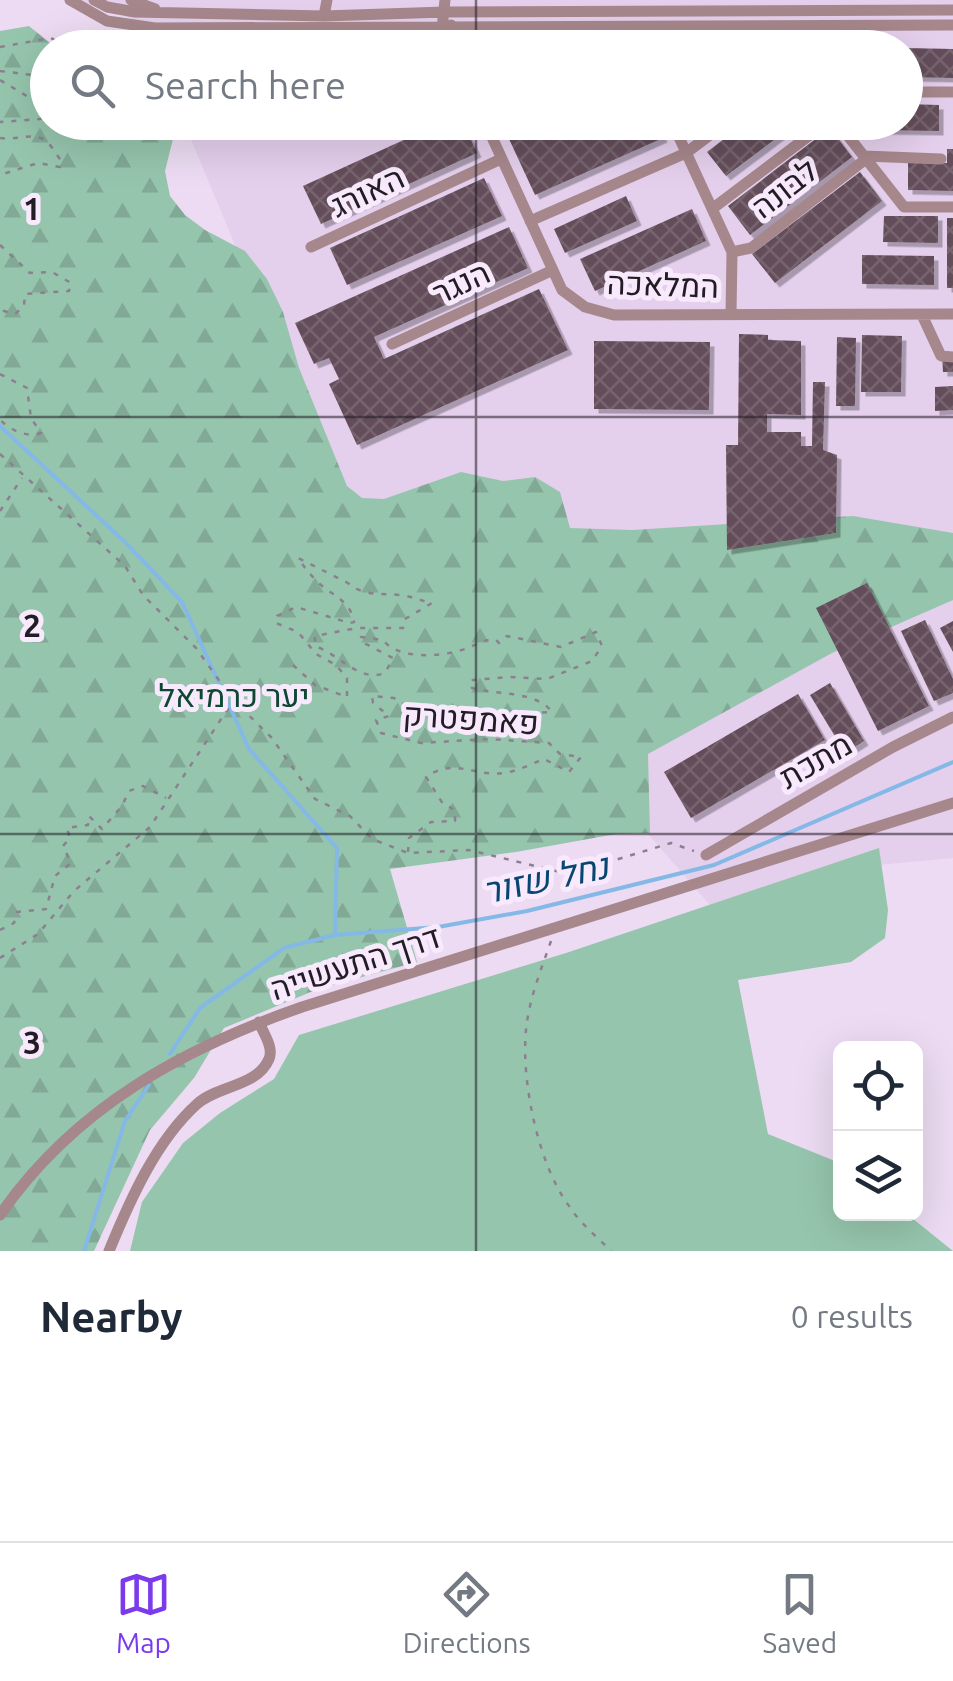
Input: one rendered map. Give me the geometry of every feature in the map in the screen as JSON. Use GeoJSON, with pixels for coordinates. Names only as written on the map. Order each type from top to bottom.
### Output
{"type":"FeatureCollection","features":[{"type":"Feature","properties":{"kind":"street"},"geometry":{"type":"LineString","coordinates":[[70,0],[97,18],[128,26],[953,25]]}},
{"type":"Feature","properties":{"kind":"street"},"geometry":{"type":"LineString","coordinates":[[94,0],[117,10],[324,16],[445,6],[859,6],[953,10]]}},
{"type":"Feature","properties":{"kind":"street"},"geometry":{"type":"LineString","coordinates":[[131,0],[164,13]]}},
{"type":"Feature","properties":{"kind":"street"},"geometry":{"type":"LineString","coordinates":[[324,16],[326,0]]}},
{"type":"Feature","properties":{"kind":"street"},"geometry":{"type":"LineString","coordinates":[[445,6],[447,28]]}},
{"type":"Feature","properties":{"kind":"street"},"geometry":{"type":"LineString","coordinates":[[501,30],[508,27]]}},
{"type":"Feature","properties":{"kind":"street"},"geometry":{"type":"LineString","coordinates":[[371,28],[376,30]]}},
{"type":"Feature","properties":{"kind":"street"},"geometry":{"type":"LineString","coordinates":[[923,92],[953,92]]}},
{"type":"Feature","properties":{"kind":"street","name":"המלאכה"},"geometry":{"type":"LineString","coordinates":[[493,140],[562,290],[598,312],[953,314]]}},
{"type":"Feature","properties":{"kind":"street"},"geometry":{"type":"LineString","coordinates":[[680,140],[732,252],[731,314]]}},
{"type":"Feature","properties":{"kind":"street"},"geometry":{"type":"LineString","coordinates":[[530,220],[686,153],[703,140]]}},
{"type":"Feature","properties":{"kind":"street"},"geometry":{"type":"LineString","coordinates":[[712,209],[803,140]]}},
{"type":"Feature","properties":{"kind":"street"},"geometry":{"type":"LineString","coordinates":[[851,140],[904,207],[953,207]]}},
{"type":"Feature","properties":{"kind":"street"},"geometry":{"type":"LineString","coordinates":[[865,158],[941,158]]}},
{"type":"Feature","properties":{"kind":"street","name":"לבונה"},"geometry":{"type":"LineString","coordinates":[[732,252],[751,248],[865,158]]}},
{"type":"Feature","properties":{"kind":"street","name":"האורג"},"geometry":{"type":"LineString","coordinates":[[311,247],[502,159]]}},
{"type":"Feature","properties":{"kind":"street","name":"הנגר"},"geometry":{"type":"LineString","coordinates":[[392,344],[553,270]]}},
{"type":"Feature","properties":{"kind":"street"},"geometry":{"type":"LineString","coordinates":[[922,315],[941,356],[953,357]]}},
{"type":"Feature","properties":{"kind":"street","name":"מתכת"},"geometry":{"type":"LineString","coordinates":[[706,855],[953,717]]}},
{"type":"Feature","properties":{"kind":"street","name":"דרך התעשייה"},"geometry":{"type":"LineString","coordinates":[[0,1215],[48,1158],[144,1078],[207,1043],[259,1022],[953,803]]}},
{"type":"Feature","properties":{"kind":"street"},"geometry":{"type":"LineString","coordinates":[[109,1251],[122,1219],[174,1128],[202,1100],[247,1080],[268,1061],[271,1050],[259,1022]]}},
{"type":"Feature","properties":{"kind":"path"},"geometry":{"type":"LineString","coordinates":[[0,46],[30,41]]}},
{"type":"Feature","properties":{"kind":"path"},"geometry":{"type":"LineString","coordinates":[[0,71],[30,75]]}},
{"type":"Feature","properties":{"kind":"path"},"geometry":{"type":"LineString","coordinates":[[0,80],[30,96]]}},
{"type":"Feature","properties":{"kind":"path"},"geometry":{"type":"LineString","coordinates":[[0,122],[30,120]]}},
{"type":"Feature","properties":{"kind":"path"},"geometry":{"type":"LineString","coordinates":[[0,138],[30,137]]}},
{"type":"Feature","properties":{"kind":"path"},"geometry":{"type":"LineString","coordinates":[[0,175],[38,163],[60,168],[62,160],[43,140]]}},
{"type":"Feature","properties":{"kind":"path"},"geometry":{"type":"LineString","coordinates":[[0,246],[30,274],[52,272],[71,283],[69,291],[25,294],[24,306],[16,314],[0,310]]}},
{"type":"Feature","properties":{"kind":"path"},"geometry":{"type":"LineString","coordinates":[[0,374],[24,385],[32,418],[41,433],[12,430],[0,420]]}},
{"type":"Feature","properties":{"kind":"path"},"geometry":{"type":"LineString","coordinates":[[0,454],[125,566],[144,595],[196,648],[234,700],[271,737],[316,799],[350,816],[372,839],[408,853],[469,850],[560,872],[671,844],[706,855]]}},
{"type":"Feature","properties":{"kind":"path"},"geometry":{"type":"LineString","coordinates":[[0,511],[23,477]]}},
{"type":"Feature","properties":{"kind":"path","name":"פאמפטרק"},"geometry":{"type":"LineString","coordinates":[[294,665],[315,685],[347,697],[347,678],[336,665],[316,654],[298,632],[276,623],[277,616],[296,607],[354,622],[353,614],[335,592],[325,589],[298,558],[374,595],[404,596],[432,604],[405,620],[403,628],[357,628],[315,636],[315,646],[344,659],[360,674],[386,672],[393,658],[362,642],[362,637],[426,656],[464,651],[480,640],[495,639],[499,643],[507,636],[561,648],[592,633],[598,634],[602,646],[592,661],[548,679],[510,676],[473,680],[469,684],[497,695],[530,696],[545,702],[552,712],[454,720],[407,706],[394,698],[372,696],[373,703],[389,716],[376,720],[380,734],[421,743],[488,738],[549,743],[560,754],[581,758],[569,772],[544,760],[499,774],[485,770],[465,772],[453,765],[439,768],[426,777],[444,804],[455,810],[455,821],[431,822],[409,838],[408,853]]}},
{"type":"Feature","properties":{"kind":"path"},"geometry":{"type":"LineString","coordinates":[[0,958],[38,934],[74,891],[150,827],[234,700]]}},
{"type":"Feature","properties":{"kind":"path"},"geometry":{"type":"LineString","coordinates":[[0,930],[14,924],[17,912],[46,909],[54,876],[71,863],[63,846],[70,838],[67,828],[88,825],[89,816],[102,829],[122,806],[128,790],[143,786],[169,800]]}},
{"type":"Feature","properties":{"kind":"path"},"geometry":{"type":"LineString","coordinates":[[556,928],[529,1013],[528,1087],[546,1162],[568,1206],[611,1251]]}},
{"type":"Feature","properties":{"kind":"shaded area"},"geometry":{"type":"Polygon","coordinates":[[[75,0],[953,0],[953,858],[835,869],[710,905],[328,467],[191,140],[923,140],[923,30],[145,30],[141,22],[75,0]]]}},
{"type":"Feature","properties":{"kind":"green space","name":"יער כרמיאל"},"geometry":{"type":"Polygon","coordinates":[[[29,26],[34,30],[30,30],[30,140],[173,140],[165,171],[170,196],[185,215],[205,230],[245,251],[267,279],[283,312],[299,368],[347,486],[362,498],[384,499],[461,472],[503,481],[535,477],[560,492],[570,528],[632,530],[853,516],[953,533],[953,600],[832,653],[648,754],[650,833],[616,834],[390,869],[417,962],[318,989],[224,1028],[194,1078],[150,1130],[94,1251],[0,1251],[0,31],[29,26]]]}},
{"type":"Feature","properties":{"kind":"green space"},"geometry":{"type":"Polygon","coordinates":[[[879,848],[888,910],[885,938],[851,962],[738,980],[768,1134],[833,1160],[833,1221],[916,1221],[953,1251],[130,1251],[142,1202],[183,1143],[220,1113],[274,1079],[299,1035],[566,953],[879,848]]]}},
{"type":"Feature","properties":{"kind":"building"},"geometry":{"type":"Polygon","coordinates":[[[923,48],[953,49],[953,78],[923,77],[923,48]]]}},
{"type":"Feature","properties":{"kind":"building"},"geometry":{"type":"Polygon","coordinates":[[[923,105],[939,105],[939,131],[923,131],[923,105]]]}},
{"type":"Feature","properties":{"kind":"building"},"geometry":{"type":"Polygon","coordinates":[[[404,140],[471,140],[477,153],[321,224],[303,186],[404,140]]]}},
{"type":"Feature","properties":{"kind":"building"},"geometry":{"type":"Polygon","coordinates":[[[509,140],[659,140],[535,195],[509,140]]]}},
{"type":"Feature","properties":{"kind":"building"},"geometry":{"type":"Polygon","coordinates":[[[723,140],[774,140],[726,176],[707,152],[723,140]]]}},
{"type":"Feature","properties":{"kind":"building"},"geometry":{"type":"Polygon","coordinates":[[[814,140],[839,140],[852,157],[750,235],[728,206],[814,140]]]}},
{"type":"Feature","properties":{"kind":"building"},"geometry":{"type":"Polygon","coordinates":[[[947,149],[953,149],[953,191],[908,190],[908,163],[947,163],[947,149]]]}},
{"type":"Feature","properties":{"kind":"building"},"geometry":{"type":"Polygon","coordinates":[[[860,172],[882,201],[775,283],[752,254],[860,172]]]}},
{"type":"Feature","properties":{"kind":"building"},"geometry":{"type":"Polygon","coordinates":[[[484,178],[502,216],[347,285],[330,248],[484,178]]]}},
{"type":"Feature","properties":{"kind":"building"},"geometry":{"type":"Polygon","coordinates":[[[626,196],[637,221],[565,253],[554,229],[626,196]]]}},
{"type":"Feature","properties":{"kind":"building"},"geometry":{"type":"Polygon","coordinates":[[[692,209],[706,241],[595,291],[580,259],[692,209]]]}},
{"type":"Feature","properties":{"kind":"building"},"geometry":{"type":"Polygon","coordinates":[[[884,216],[938,216],[938,243],[883,242],[884,216]]]}},
{"type":"Feature","properties":{"kind":"building"},"geometry":{"type":"Polygon","coordinates":[[[947,218],[953,218],[953,288],[947,288],[947,218]]]}},
{"type":"Feature","properties":{"kind":"building"},"geometry":{"type":"Polygon","coordinates":[[[509,227],[528,268],[374,337],[384,359],[539,289],[568,350],[357,445],[329,384],[339,379],[329,358],[314,364],[295,323],[509,227]]]}},
{"type":"Feature","properties":{"kind":"building"},"geometry":{"type":"Polygon","coordinates":[[[862,255],[934,256],[934,285],[862,284],[862,255]]]}},
{"type":"Feature","properties":{"kind":"building"},"geometry":{"type":"Polygon","coordinates":[[[739,334],[801,341],[801,415],[767,414],[767,432],[801,432],[801,446],[812,446],[813,382],[825,382],[823,450],[837,455],[836,533],[727,550],[726,445],[738,445],[739,334]]]}},
{"type":"Feature","properties":{"kind":"building"},"geometry":{"type":"Polygon","coordinates":[[[862,335],[902,336],[901,392],[861,392],[862,335]]]}},
{"type":"Feature","properties":{"kind":"building"},"geometry":{"type":"Polygon","coordinates":[[[837,337],[856,338],[855,406],[836,406],[837,337]]]}},
{"type":"Feature","properties":{"kind":"building"},"geometry":{"type":"Polygon","coordinates":[[[594,341],[710,342],[709,410],[594,409],[594,341]]]}},
{"type":"Feature","properties":{"kind":"building"},"geometry":{"type":"Polygon","coordinates":[[[953,354],[953,372],[943,372],[942,355],[953,354]]]}},
{"type":"Feature","properties":{"kind":"building"},"geometry":{"type":"Polygon","coordinates":[[[953,386],[953,410],[935,411],[935,387],[953,386]]]}},
{"type":"Feature","properties":{"kind":"building"},"geometry":{"type":"Polygon","coordinates":[[[867,583],[929,706],[878,731],[816,608],[867,583]]]}},
{"type":"Feature","properties":{"kind":"building"},"geometry":{"type":"Polygon","coordinates":[[[925,620],[953,679],[953,693],[934,701],[901,631],[925,620]]]}},
{"type":"Feature","properties":{"kind":"building"},"geometry":{"type":"Polygon","coordinates":[[[953,621],[953,652],[940,628],[953,621]]]}},
{"type":"Feature","properties":{"kind":"building"},"geometry":{"type":"Polygon","coordinates":[[[830,683],[864,741],[845,753],[810,695],[830,683]]]}},
{"type":"Feature","properties":{"kind":"building"},"geometry":{"type":"Polygon","coordinates":[[[798,694],[825,740],[691,818],[664,772],[798,694]]]}},
{"type":"Feature","properties":{"kind":"waterway"},"geometry":{"type":"LineString","coordinates":[[0,426],[125,542],[182,602],[249,749],[337,848],[335,935]]}},
{"type":"Feature","properties":{"kind":"waterway","name":"נחל שזור"},"geometry":{"type":"LineString","coordinates":[[170,1054],[200,1008],[284,948],[335,935],[438,927],[527,911],[714,865],[953,762]]}},
{"type":"Feature","properties":{"kind":"waterway","name":"נחל שזור"},"geometry":{"type":"LineString","coordinates":[[84,1251],[125,1121],[149,1085]]}}]}
